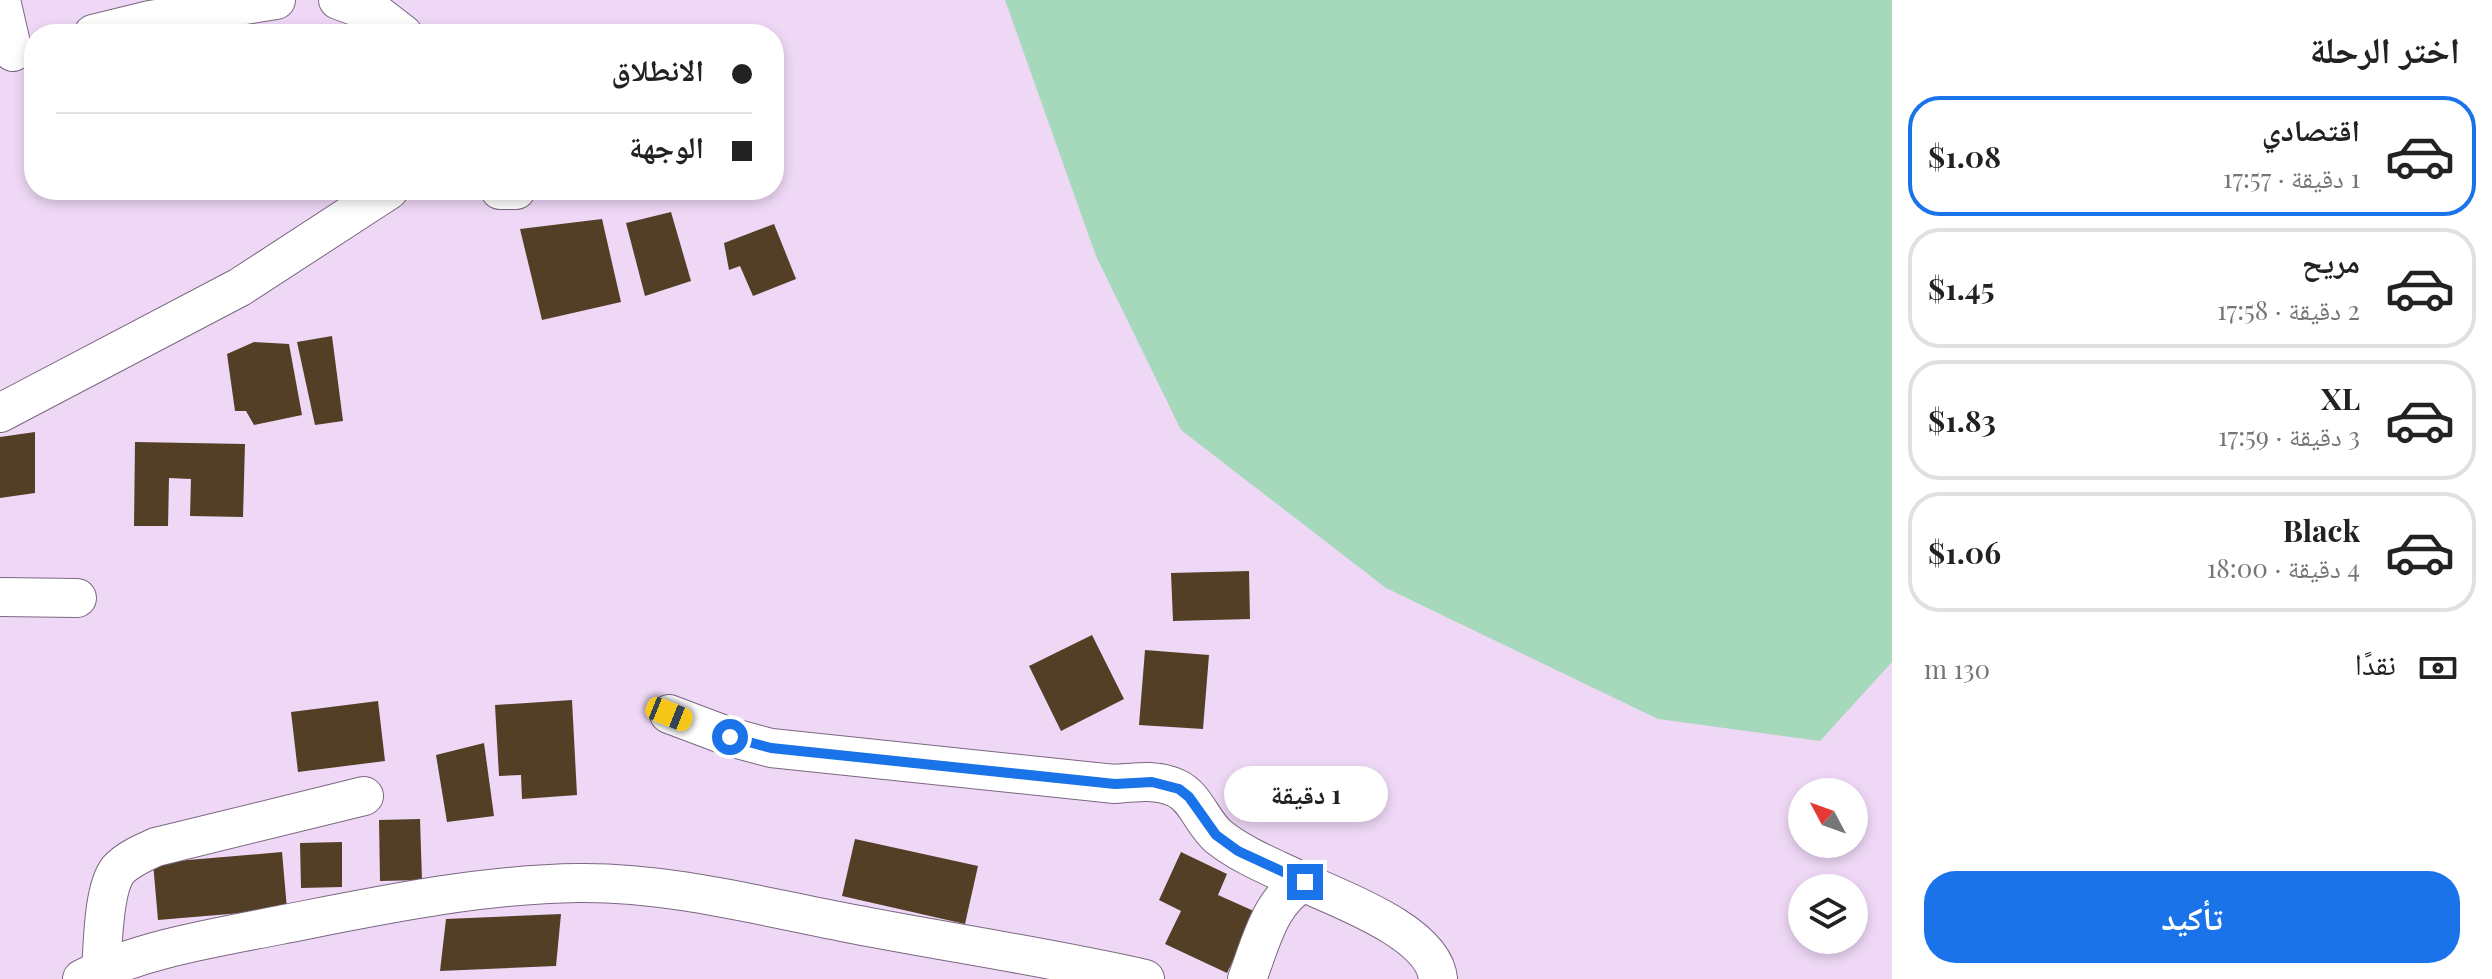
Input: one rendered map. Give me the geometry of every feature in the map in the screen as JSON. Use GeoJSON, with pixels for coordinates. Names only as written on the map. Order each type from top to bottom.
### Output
{"type":"FeatureCollection","features":[{"type":"Feature","properties":{"kind":"street"},"geometry":{"type":"LineString","coordinates":[[1,0],[16,52]]}},
{"type":"Feature","properties":{"kind":"street"},"geometry":{"type":"LineString","coordinates":[[134,24],[276,0]]}},
{"type":"Feature","properties":{"kind":"street"},"geometry":{"type":"LineString","coordinates":[[338,0],[377,14],[390,24]]}},
{"type":"Feature","properties":{"kind":"street"},"geometry":{"type":"LineString","coordinates":[[0,413],[240,287],[374,200]]}},
{"type":"Feature","properties":{"kind":"street"},"geometry":{"type":"LineString","coordinates":[[0,597],[77,598]]}},
{"type":"Feature","properties":{"kind":"street"},"geometry":{"type":"LineString","coordinates":[[669,714],[730,737],[771,748],[1115,784],[1166,784],[1189,797],[1216,835],[1238,851],[1360,906],[1409,938],[1427,952],[1437,966],[1439,979]]}},
{"type":"Feature","properties":{"kind":"street"},"geometry":{"type":"LineString","coordinates":[[364,796],[156,847],[135,857],[119,870],[111,885],[91,974],[207,940],[305,920],[488,890],[579,883],[659,887],[1073,962],[1145,979]]}},
{"type":"Feature","properties":{"kind":"street"},"geometry":{"type":"LineString","coordinates":[[1247,979],[1282,899],[1292,888],[1305,882]]}},
{"type":"Feature","properties":{"kind":"green space"},"geometry":{"type":"Polygon","coordinates":[[[1005,0],[1892,0],[1892,662],[1820,741],[1658,719],[1386,588],[1181,430],[1096,256],[1005,0]]]}},
{"type":"Feature","properties":{"kind":"building"},"geometry":{"type":"Polygon","coordinates":[[[671,212],[691,281],[645,296],[626,223],[671,212]]]}},
{"type":"Feature","properties":{"kind":"building"},"geometry":{"type":"Polygon","coordinates":[[[602,219],[621,302],[542,320],[520,229],[602,219]]]}},
{"type":"Feature","properties":{"kind":"building"},"geometry":{"type":"Polygon","coordinates":[[[774,224],[796,279],[753,296],[740,266],[729,270],[724,243],[774,224]]]}},
{"type":"Feature","properties":{"kind":"building"},"geometry":{"type":"Polygon","coordinates":[[[332,336],[343,421],[315,425],[297,342],[332,336]]]}},
{"type":"Feature","properties":{"kind":"building"},"geometry":{"type":"Polygon","coordinates":[[[254,342],[289,344],[302,415],[254,425],[246,411],[235,411],[227,354],[254,342]]]}},
{"type":"Feature","properties":{"kind":"building"},"geometry":{"type":"Polygon","coordinates":[[[35,432],[35,493],[0,498],[0,437],[35,432]]]}},
{"type":"Feature","properties":{"kind":"building"},"geometry":{"type":"Polygon","coordinates":[[[135,442],[245,444],[243,517],[190,516],[191,479],[169,478],[168,526],[134,526],[135,442]]]}},
{"type":"Feature","properties":{"kind":"building"},"geometry":{"type":"Polygon","coordinates":[[[1249,571],[1250,619],[1173,621],[1171,573],[1249,571]]]}},
{"type":"Feature","properties":{"kind":"building"},"geometry":{"type":"Polygon","coordinates":[[[1092,635],[1124,699],[1061,731],[1029,666],[1092,635]]]}},
{"type":"Feature","properties":{"kind":"building"},"geometry":{"type":"Polygon","coordinates":[[[1145,650],[1209,655],[1203,729],[1139,725],[1145,650]]]}},
{"type":"Feature","properties":{"kind":"building"},"geometry":{"type":"Polygon","coordinates":[[[572,700],[577,795],[522,799],[521,775],[499,776],[495,705],[572,700]]]}},
{"type":"Feature","properties":{"kind":"building"},"geometry":{"type":"Polygon","coordinates":[[[378,701],[385,761],[298,772],[291,712],[378,701]]]}},
{"type":"Feature","properties":{"kind":"building"},"geometry":{"type":"Polygon","coordinates":[[[484,743],[494,816],[447,822],[436,755],[484,743]]]}},
{"type":"Feature","properties":{"kind":"building"},"geometry":{"type":"Polygon","coordinates":[[[420,819],[422,880],[380,881],[379,820],[420,819]]]}},
{"type":"Feature","properties":{"kind":"building"},"geometry":{"type":"Polygon","coordinates":[[[855,839],[978,866],[965,924],[842,896],[855,839]]]}},
{"type":"Feature","properties":{"kind":"building"},"geometry":{"type":"Polygon","coordinates":[[[342,842],[342,887],[301,888],[300,843],[342,842]]]}},
{"type":"Feature","properties":{"kind":"building"},"geometry":{"type":"Polygon","coordinates":[[[282,852],[287,909],[158,920],[153,863],[282,852]]]}},
{"type":"Feature","properties":{"kind":"building"},"geometry":{"type":"Polygon","coordinates":[[[1181,852],[1227,874],[1218,895],[1256,912],[1227,973],[1165,944],[1181,911],[1159,900],[1181,852]]]}},
{"type":"Feature","properties":{"kind":"building"},"geometry":{"type":"Polygon","coordinates":[[[561,914],[556,966],[440,971],[446,919],[561,914]]]}},
{"type":"Feature","properties":{"kind":"route"},"geometry":{"type":"LineString","coordinates":[[730,737],[771,748],[1115,784],[1166,784],[1189,797],[1216,835],[1238,851],[1305,882]]}}]}
